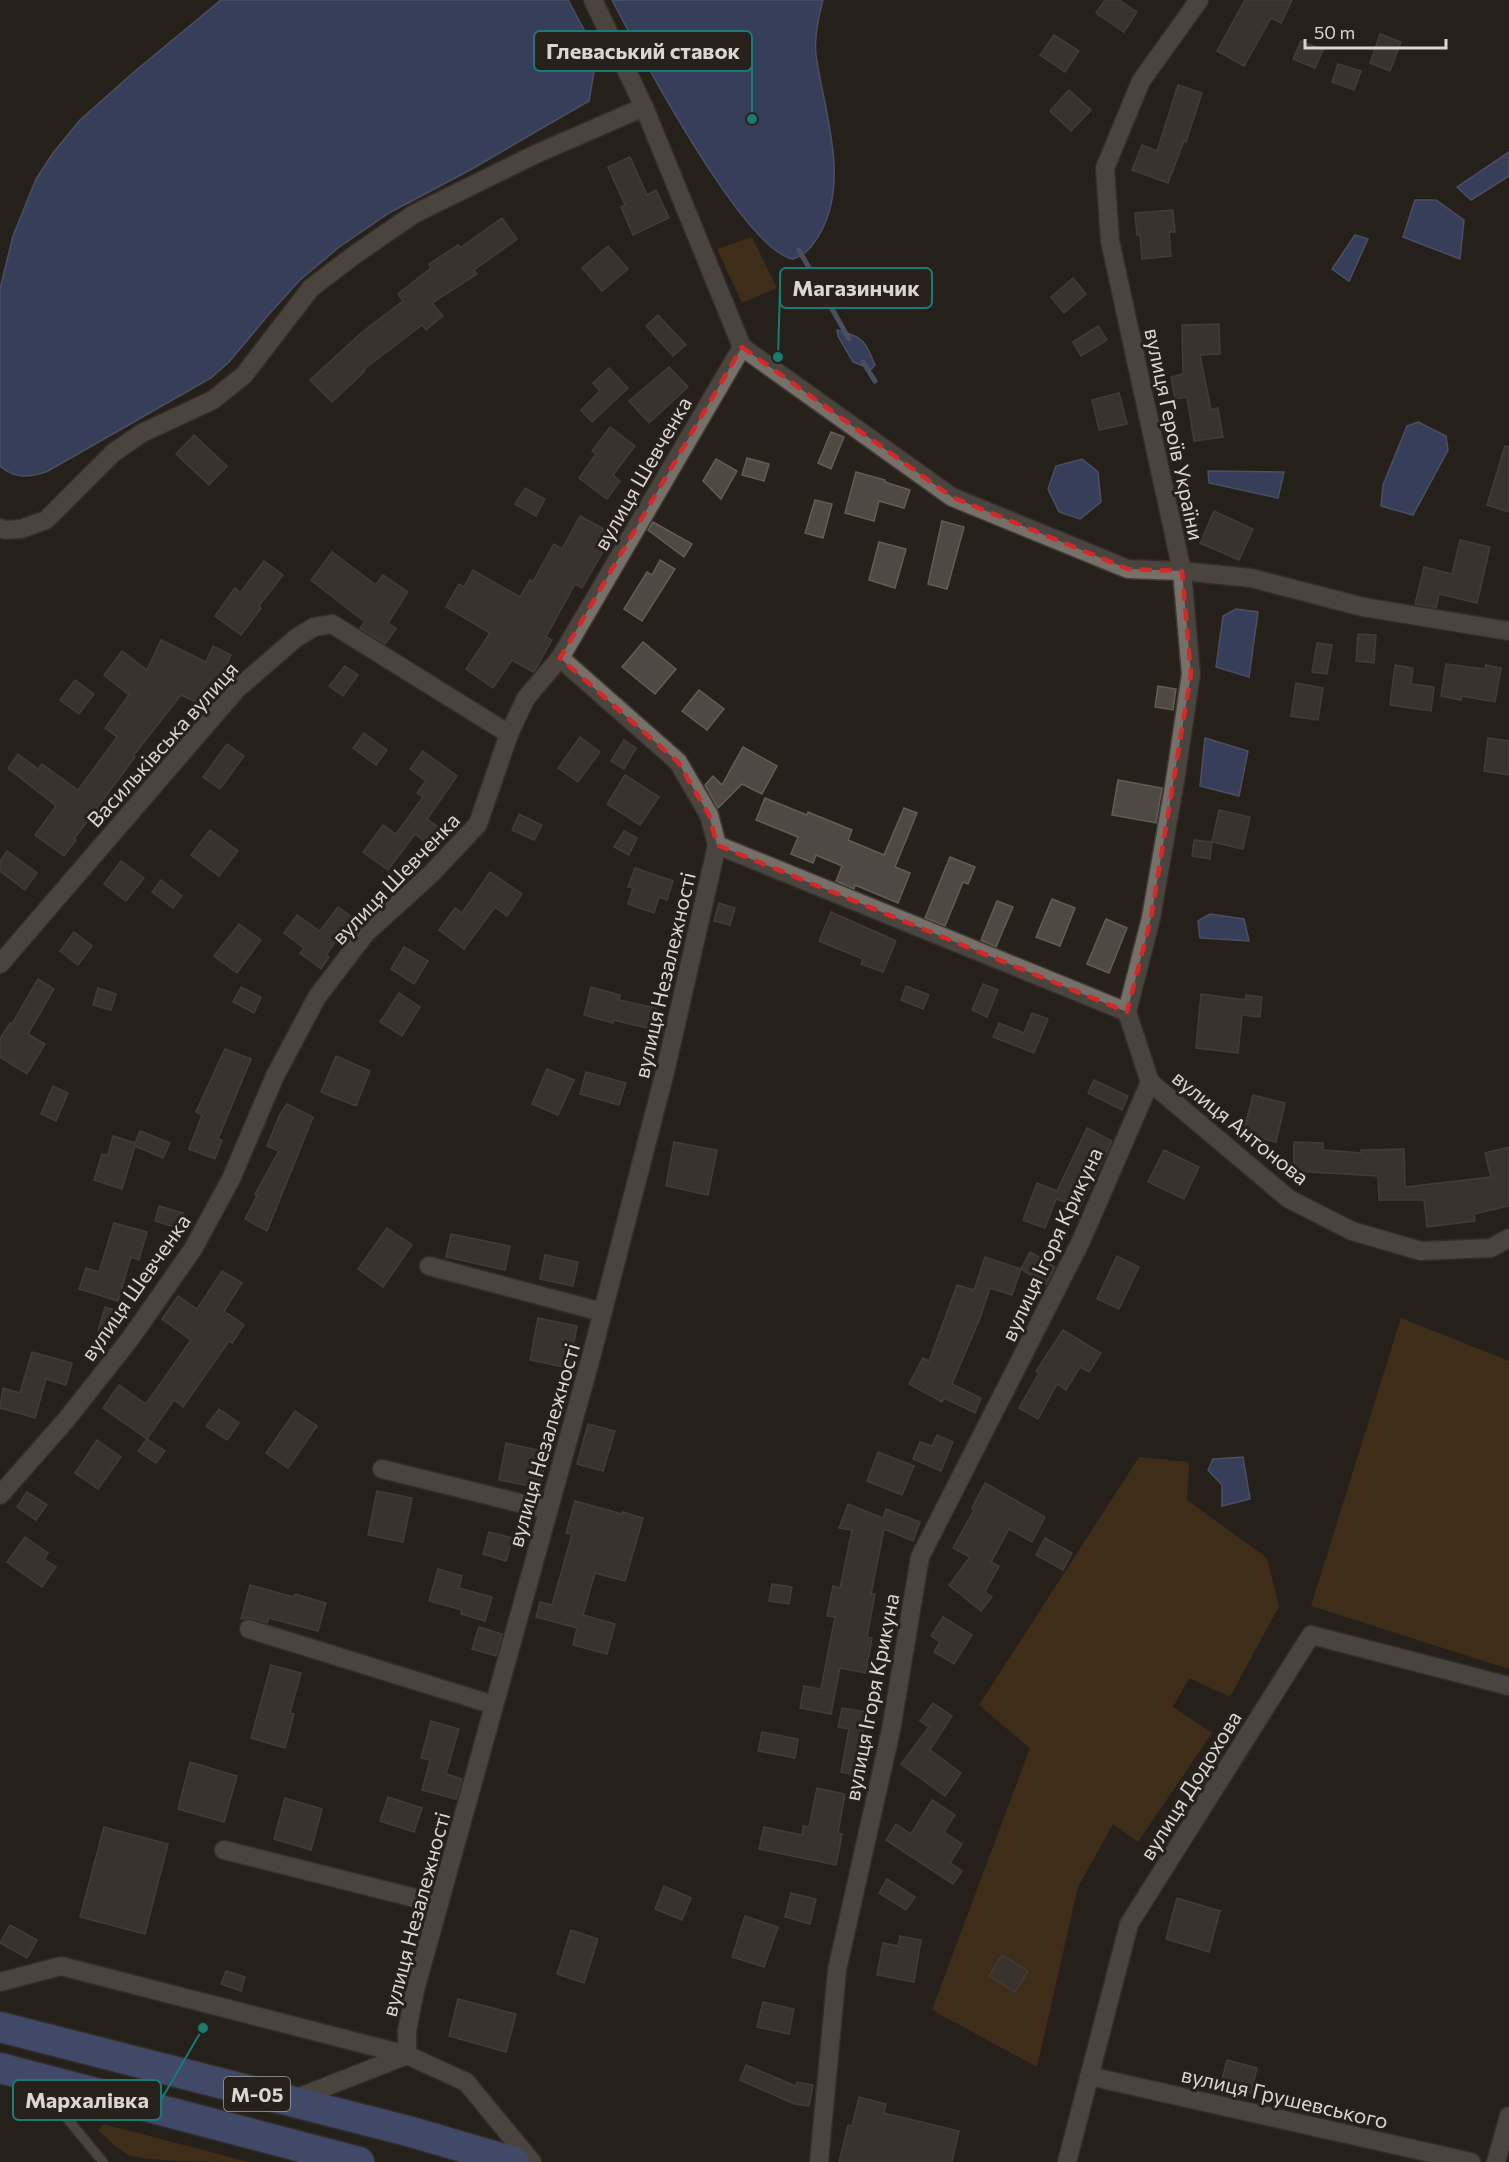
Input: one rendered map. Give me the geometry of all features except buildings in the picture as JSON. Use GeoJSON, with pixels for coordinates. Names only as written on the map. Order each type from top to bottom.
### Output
{"type":"FeatureCollection","features":[{"type":"Feature","properties":{"kind":"highway","name":"М-05"},"geometry":{"type":"LineString","coordinates":[[0,2027],[408,2131],[514,2162]]}},
{"type":"Feature","properties":{"kind":"highway","name":"М-05"},"geometry":{"type":"LineString","coordinates":[[0,2068],[358,2162]]}},
{"type":"Feature","properties":{"kind":"street"},"geometry":{"type":"LineString","coordinates":[[592,0],[644,107],[742,347],[952,497],[1128,569],[1182,571],[1191,674],[1175,781],[1150,918],[1127,1012],[1150,1082]]}},
{"type":"Feature","properties":{"kind":"street","name":"вулиця Героїв України"},"geometry":{"type":"LineString","coordinates":[[1199,0],[1141,81],[1105,168],[1110,241],[1182,571],[1251,578],[1362,608],[1509,631]]}},
{"type":"Feature","properties":{"kind":"street"},"geometry":{"type":"LineString","coordinates":[[0,528],[21,529],[46,520],[113,453],[142,433],[213,400],[244,375],[311,288],[414,214],[536,154],[644,107]]}},
{"type":"Feature","properties":{"kind":"street","name":"вулиця Шевченка"},"geometry":{"type":"LineString","coordinates":[[0,1495],[87,1394],[130,1339],[193,1249],[231,1179],[275,1076],[316,997],[366,933],[431,874],[478,824],[509,734],[526,698],[560,658],[742,347]]}},
{"type":"Feature","properties":{"kind":"street","name":"Васильківська вулиця"},"geometry":{"type":"LineString","coordinates":[[0,964],[237,689],[296,638],[314,627],[332,624],[509,734]]}},
{"type":"Feature","properties":{"kind":"street"},"geometry":{"type":"LineString","coordinates":[[560,658],[678,762],[709,815],[717,845],[1127,1012]]}},
{"type":"Feature","properties":{"kind":"street","name":"вулиця Незалежності"},"geometry":{"type":"LineString","coordinates":[[407,2055],[407,2031],[415,1990],[602,1312],[665,1072],[717,845]]}},
{"type":"Feature","properties":{"kind":"street","name":"вулиця Антонова"},"geometry":{"type":"LineString","coordinates":[[1150,1082],[1289,1199],[1352,1231],[1421,1251],[1491,1248],[1509,1239]]}},
{"type":"Feature","properties":{"kind":"street","name":"вулиця Ігоря Крикуна"},"geometry":{"type":"LineString","coordinates":[[819,2162],[837,1970],[891,1730],[920,1557],[1081,1241],[1150,1082]]}},
{"type":"Feature","properties":{"kind":"street"},"geometry":{"type":"LineString","coordinates":[[429,1266],[602,1312]]}},
{"type":"Feature","properties":{"kind":"street"},"geometry":{"type":"LineString","coordinates":[[382,1469],[548,1510]]}},
{"type":"Feature","properties":{"kind":"street"},"geometry":{"type":"LineString","coordinates":[[249,1629],[494,1705]]}},
{"type":"Feature","properties":{"kind":"street","name":"вулиця Додохова"},"geometry":{"type":"LineString","coordinates":[[1066,2162],[1129,1924],[1311,1635],[1509,1686]]}},
{"type":"Feature","properties":{"kind":"street"},"geometry":{"type":"LineString","coordinates":[[224,1850],[439,1904]]}},
{"type":"Feature","properties":{"kind":"street"},"geometry":{"type":"LineString","coordinates":[[0,1982],[61,1966],[407,2055],[466,2082],[532,2162]]}},
{"type":"Feature","properties":{"kind":"street"},"geometry":{"type":"LineString","coordinates":[[288,2102],[407,2055]]}},
{"type":"Feature","properties":{"kind":"street","name":"вулиця Грушевського"},"geometry":{"type":"LineString","coordinates":[[1089,2076],[1471,2162]]}},
{"type":"Feature","properties":{"kind":"street"},"geometry":{"type":"LineString","coordinates":[[1496,2162],[1509,2116]]}},
{"type":"Feature","properties":{"kind":"lane"},"geometry":{"type":"LineString","coordinates":[[33,2077],[103,2162]]}},
{"type":"Feature","properties":{"kind":"highlighted area"},"geometry":{"type":"Polygon","coordinates":[[[742,347],[952,497],[1128,569],[1182,571],[1191,674],[1151,918],[1127,1012],[717,845],[709,815],[678,762],[560,658],[742,347]]]}},
{"type":"Feature","properties":{"kind":"shaded area"},"geometry":{"type":"Polygon","coordinates":[[[752,237],[777,288],[742,303],[717,249],[752,237]]]}},
{"type":"Feature","properties":{"kind":"shaded area"},"geometry":{"type":"Polygon","coordinates":[[[1401,1318],[1509,1361],[1509,1669],[1311,1606],[1401,1318]]]}},
{"type":"Feature","properties":{"kind":"shaded area"},"geometry":{"type":"Polygon","coordinates":[[[1139,1457],[1189,1462],[1187,1500],[1267,1558],[1279,1606],[1230,1697],[1189,1678],[1173,1707],[1212,1733],[1138,1842],[1113,1824],[1078,1887],[1037,2067],[932,2010],[1030,1748],[979,1705],[1139,1457]]]}},
{"type":"Feature","properties":{"kind":"shaded area"},"geometry":{"type":"Polygon","coordinates":[[[103,2124],[249,2162],[172,2161],[131,2156],[98,2130],[103,2124]]]}},
{"type":"Feature","properties":{"kind":"water"},"geometry":{"type":"Polygon","coordinates":[[[221,0],[568,0],[597,54],[589,101],[470,170],[389,213],[338,248],[300,280],[229,362],[211,378],[48,471],[29,476],[11,473],[0,466],[0,289],[13,236],[36,179],[53,153],[80,120],[221,0]]]}},
{"type":"Feature","properties":{"kind":"water"},"geometry":{"type":"Polygon","coordinates":[[[612,0],[823,0],[817,27],[816,55],[832,146],[833,192],[828,214],[819,235],[805,253],[793,259],[772,247],[747,221],[720,186],[667,101],[612,0]]]}},
{"type":"Feature","properties":{"kind":"water"},"geometry":{"type":"Polygon","coordinates":[[[1509,152],[1509,176],[1471,200],[1457,187],[1509,152]]]}},
{"type":"Feature","properties":{"kind":"water"},"geometry":{"type":"Polygon","coordinates":[[[1415,200],[1436,200],[1464,220],[1460,259],[1403,237],[1415,200]]]}},
{"type":"Feature","properties":{"kind":"water"},"geometry":{"type":"Polygon","coordinates":[[[1355,235],[1368,239],[1349,281],[1332,269],[1355,235]]]}},
{"type":"Feature","properties":{"kind":"water"},"geometry":{"type":"Polygon","coordinates":[[[837,330],[862,341],[875,365],[871,369],[853,362],[837,330]]]}},
{"type":"Feature","properties":{"kind":"water"},"geometry":{"type":"Polygon","coordinates":[[[1418,422],[1446,436],[1448,450],[1413,515],[1381,506],[1383,485],[1407,426],[1418,422]]]}},
{"type":"Feature","properties":{"kind":"water"},"geometry":{"type":"Polygon","coordinates":[[[1082,459],[1098,472],[1101,502],[1080,519],[1059,512],[1048,489],[1056,466],[1082,459]]]}},
{"type":"Feature","properties":{"kind":"water"},"geometry":{"type":"Polygon","coordinates":[[[1208,471],[1284,472],[1278,498],[1209,483],[1208,471]]]}},
{"type":"Feature","properties":{"kind":"water"},"geometry":{"type":"Polygon","coordinates":[[[1236,609],[1258,612],[1249,677],[1216,667],[1223,616],[1236,609]]]}},
{"type":"Feature","properties":{"kind":"water"},"geometry":{"type":"Polygon","coordinates":[[[1205,738],[1248,751],[1239,796],[1200,786],[1205,738]]]}},
{"type":"Feature","properties":{"kind":"water"},"geometry":{"type":"Polygon","coordinates":[[[1210,914],[1244,919],[1249,941],[1200,938],[1198,921],[1210,914]]]}},
{"type":"Feature","properties":{"kind":"water"},"geometry":{"type":"Polygon","coordinates":[[[1243,1457],[1250,1499],[1222,1506],[1222,1485],[1208,1470],[1213,1459],[1243,1457]]]}},
{"type":"Feature","properties":{"kind":"waterway"},"geometry":{"type":"LineString","coordinates":[[799,250],[849,339]]}},
{"type":"Feature","properties":{"kind":"waterway"},"geometry":{"type":"LineString","coordinates":[[863,362],[875,381]]}},
{"type":"Feature","properties":{"kind":"place","name":"Глеваський ставок"},"geometry":{"type":"Point","coordinates":[752,119]}},
{"type":"Feature","properties":{"kind":"place","name":"Магазинчик"},"geometry":{"type":"Point","coordinates":[778,357]}},
{"type":"Feature","properties":{"kind":"place","name":"Мархалівка"},"geometry":{"type":"Point","coordinates":[203,2028]}}]}
